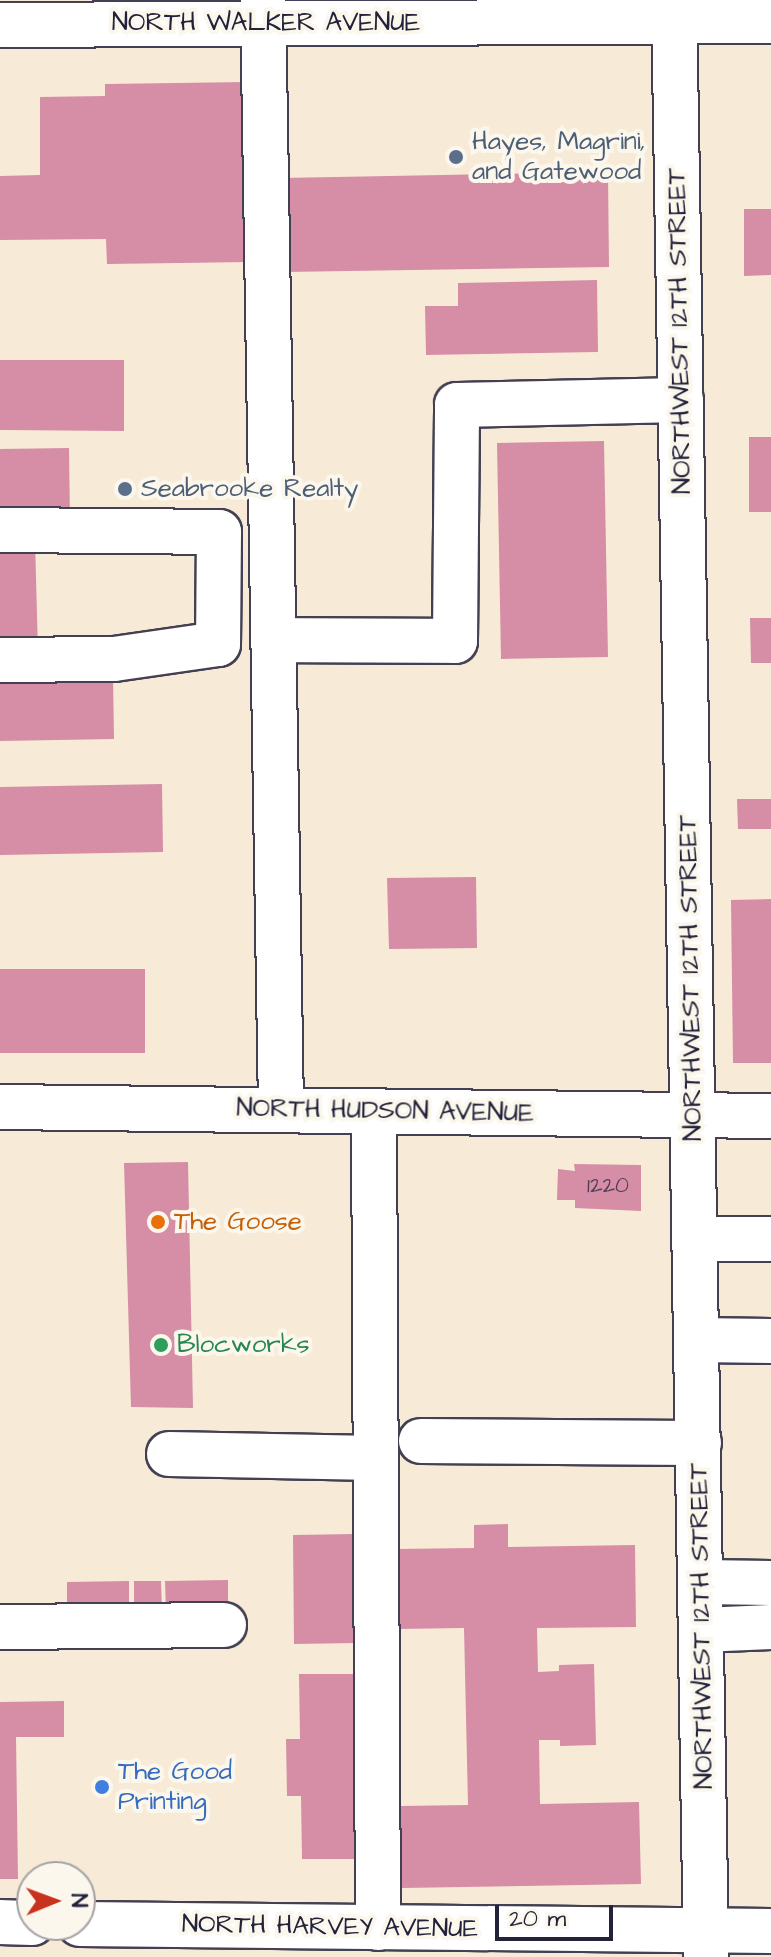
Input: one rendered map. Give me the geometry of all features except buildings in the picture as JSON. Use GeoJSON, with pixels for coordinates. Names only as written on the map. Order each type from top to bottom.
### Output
{"type":"FeatureCollection","features":[{"type":"Feature","properties":{"kind":"street","name":"NORTH WALKER AVENUE"},"geometry":{"type":"LineString","coordinates":[[0,25],[108,12],[674,11],[771,21]]}},
{"type":"Feature","properties":{"kind":"street","name":"NORTHWEST 12TH STREET"},"geometry":{"type":"LineString","coordinates":[[674,11],[706,1944]]}},
{"type":"Feature","properties":{"kind":"street"},"geometry":{"type":"LineString","coordinates":[[263,12],[281,1110]]}},
{"type":"Feature","properties":{"kind":"street"},"geometry":{"type":"LineString","coordinates":[[273,640],[455,641],[457,405],[681,400]]}},
{"type":"Feature","properties":{"kind":"street"},"geometry":{"type":"LineString","coordinates":[[0,530],[219,532],[218,644],[114,659],[0,660]]}},
{"type":"Feature","properties":{"kind":"street","name":"NORTH HUDSON AVENUE"},"geometry":{"type":"LineString","coordinates":[[0,1107],[771,1116]]}},
{"type":"Feature","properties":{"kind":"street"},"geometry":{"type":"LineString","coordinates":[[374,1111],[378,1928]]}},
{"type":"Feature","properties":{"kind":"street"},"geometry":{"type":"LineString","coordinates":[[696,1239],[771,1239]]}},
{"type":"Feature","properties":{"kind":"street"},"geometry":{"type":"LineString","coordinates":[[697,1340],[771,1341]]}},
{"type":"Feature","properties":{"kind":"street"},"geometry":{"type":"LineString","coordinates":[[421,1441],[699,1443]]}},
{"type":"Feature","properties":{"kind":"street"},"geometry":{"type":"LineString","coordinates":[[169,1454],[375,1458]]}},
{"type":"Feature","properties":{"kind":"street"},"geometry":{"type":"LineString","coordinates":[[701,1582],[771,1583]]}},
{"type":"Feature","properties":{"kind":"street"},"geometry":{"type":"LineString","coordinates":[[0,1627],[224,1625]]}},
{"type":"Feature","properties":{"kind":"street"},"geometry":{"type":"LineString","coordinates":[[701,1630],[771,1627]]}},
{"type":"Feature","properties":{"kind":"street","name":"NORTH HARVEY AVENUE"},"geometry":{"type":"LineString","coordinates":[[96,1926],[215,1941],[329,1942],[378,1928],[706,1944],[771,1931]]}},
{"type":"Feature","properties":{"kind":"place","name":"Hayes, Magrini, and Gatewood"},"geometry":{"type":"Point","coordinates":[456,157]}},
{"type":"Feature","properties":{"kind":"place","name":"Seabrooke Realty"},"geometry":{"type":"Point","coordinates":[125,489]}},
{"type":"Feature","properties":{"kind":"place","name":"The Goose"},"geometry":{"type":"Point","coordinates":[158,1222]}},
{"type":"Feature","properties":{"kind":"place","name":"Blocworks"},"geometry":{"type":"Point","coordinates":[161,1345]}},
{"type":"Feature","properties":{"kind":"place","name":"The Good Printing"},"geometry":{"type":"Point","coordinates":[102,1787]}}]}
